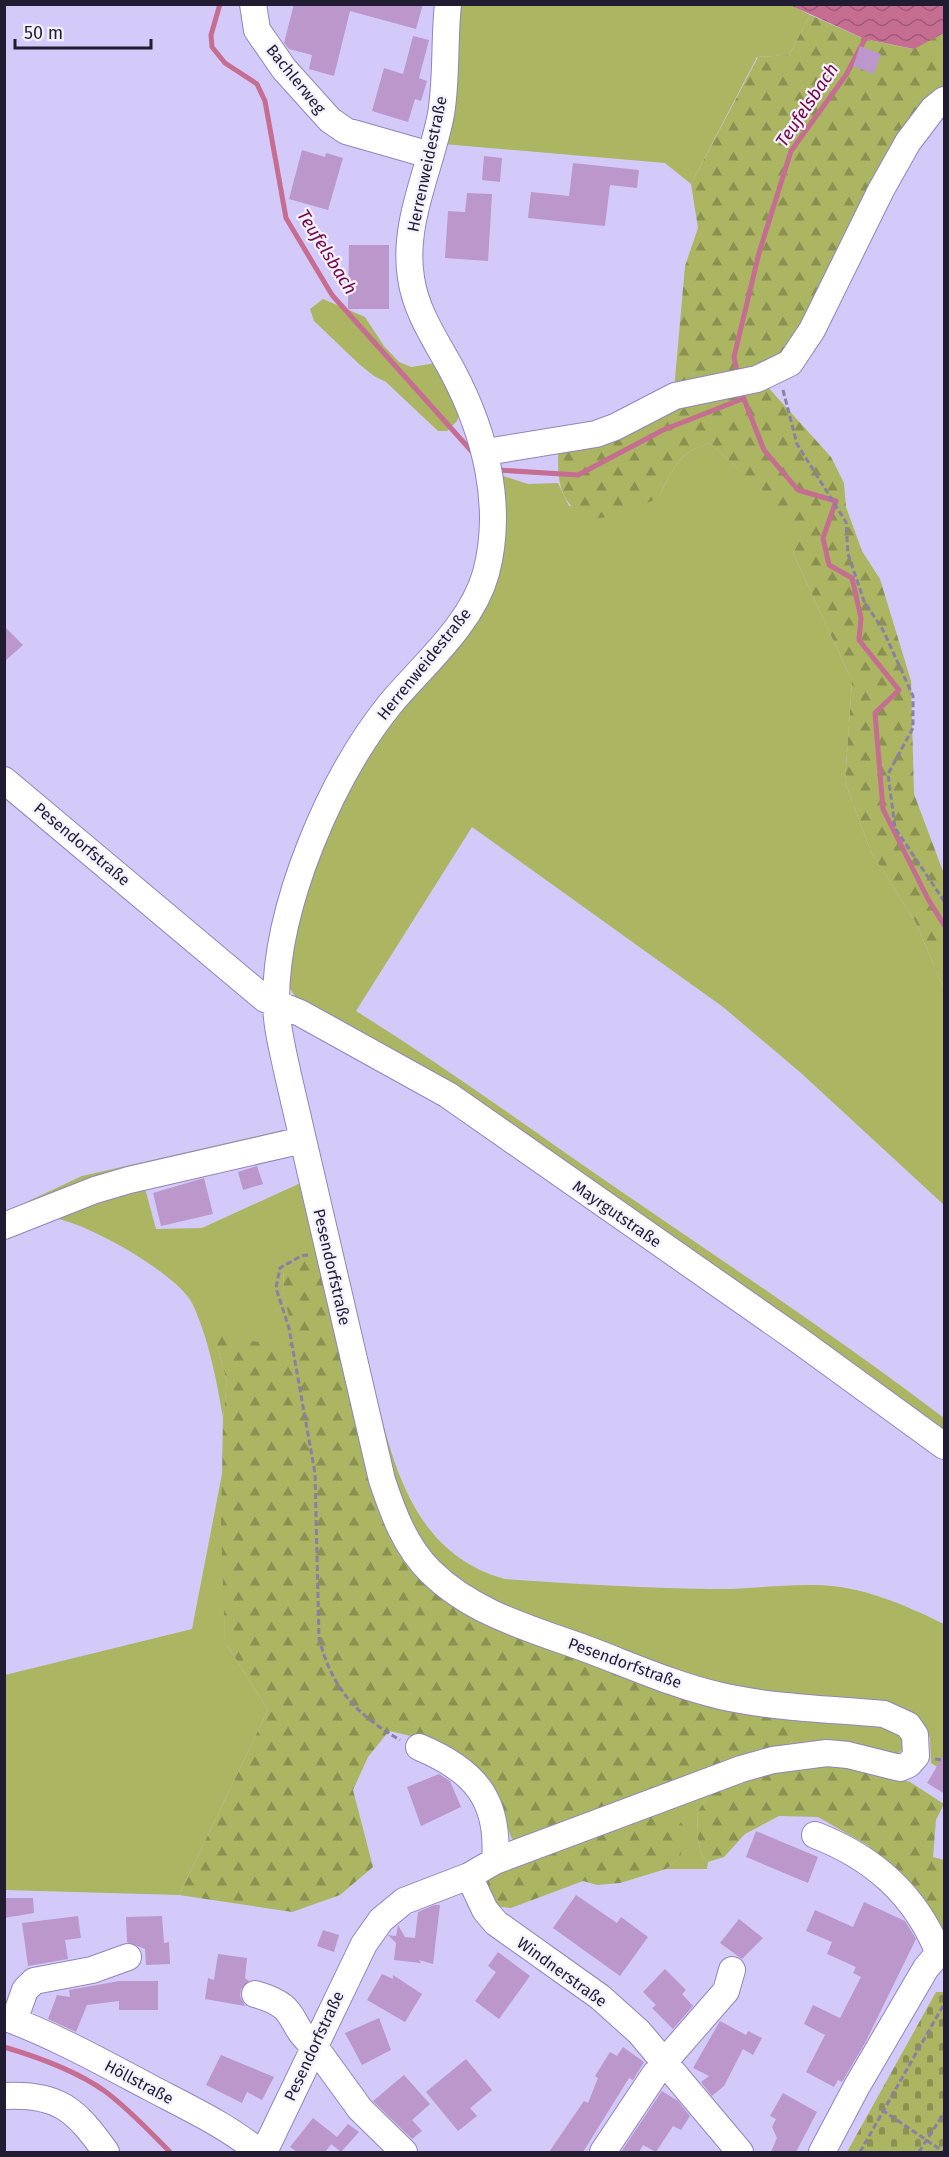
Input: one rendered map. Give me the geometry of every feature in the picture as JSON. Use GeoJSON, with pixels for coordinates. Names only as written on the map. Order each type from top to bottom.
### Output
{"type":"FeatureCollection","features":[{"type":"Feature","properties":{"kind":"street","name":"Bachlerweg"},"geometry":{"type":"LineString","coordinates":[[253,4],[257,30],[284,69],[330,120],[346,131],[430,155]]}},
{"type":"Feature","properties":{"kind":"street","name":"Herrenweidestraße"},"geometry":{"type":"LineString","coordinates":[[276,1003],[279,959],[293,902],[316,834],[337,788],[366,738],[389,706],[463,619],[479,591],[488,564],[491,527],[486,452],[470,406],[424,320],[411,277],[409,252],[412,224],[443,99],[448,4]]}},
{"type":"Feature","properties":{"kind":"street"},"geometry":{"type":"LineString","coordinates":[[486,452],[596,434],[615,427],[675,396],[740,383],[777,371],[790,363],[812,330],[881,190],[908,142],[933,109],[945,100]]}},
{"type":"Feature","properties":{"kind":"street","name":"Pesendorfstraße"},"geometry":{"type":"LineString","coordinates":[[4,780],[257,992],[276,1003],[279,1035],[382,1480],[393,1513],[414,1552],[451,1590],[474,1605],[510,1621],[689,1687],[745,1701],[884,1714],[908,1725],[915,1735],[916,1756],[909,1764],[900,1768],[848,1755],[827,1753],[773,1760],[723,1775],[495,1861],[468,1876],[404,1901],[381,1920],[345,1979],[264,2152]]}},
{"type":"Feature","properties":{"kind":"street","name":"Mayrgutstraße"},"geometry":{"type":"LineString","coordinates":[[276,1003],[300,1013],[417,1076],[481,1118],[595,1200],[797,1339],[945,1446]]}},
{"type":"Feature","properties":{"kind":"street"},"geometry":{"type":"LineString","coordinates":[[4,1226],[95,1190],[129,1180],[303,1140]]}},
{"type":"Feature","properties":{"kind":"street"},"geometry":{"type":"LineString","coordinates":[[419,1747],[457,1767],[486,1798],[495,1829],[495,1861]]}},
{"type":"Feature","properties":{"kind":"street"},"geometry":{"type":"LineString","coordinates":[[815,1835],[847,1847],[867,1859],[920,1914],[938,1961],[857,2086],[822,2152]]}},
{"type":"Feature","properties":{"kind":"street","name":"Windnerstraße"},"geometry":{"type":"LineString","coordinates":[[468,1876],[485,1910],[496,1923],[600,1998],[639,2032],[660,2068],[740,2152]]}},
{"type":"Feature","properties":{"kind":"street","name":"Höllstraße"},"geometry":{"type":"LineString","coordinates":[[128,1957],[92,1970],[34,1981],[25,1990],[9,2019],[156,2090],[225,2128],[259,2152]]}},
{"type":"Feature","properties":{"kind":"street"},"geometry":{"type":"LineString","coordinates":[[603,2152],[660,2068],[726,1991],[732,1970]]}},
{"type":"Feature","properties":{"kind":"street"},"geometry":{"type":"LineString","coordinates":[[255,1994],[277,2000],[293,2015],[306,2040],[315,2047],[360,2109],[404,2152]]}},
{"type":"Feature","properties":{"kind":"street"},"geometry":{"type":"LineString","coordinates":[[4,2096],[39,2097],[63,2105],[85,2123],[106,2152]]}},
{"type":"Feature","properties":{"kind":"path"},"geometry":{"type":"LineString","coordinates":[[777,371],[797,444],[846,522],[848,554],[864,601],[883,630],[913,696],[913,728],[888,774],[895,828],[945,901]]}},
{"type":"Feature","properties":{"kind":"path"},"geometry":{"type":"LineString","coordinates":[[328,1252],[301,1256],[280,1268],[276,1288],[289,1328],[315,1473],[319,1638],[326,1663],[353,1707],[376,1726],[419,1747]]}},
{"type":"Feature","properties":{"kind":"path"},"geometry":{"type":"LineString","coordinates":[[860,2152],[882,2110],[945,2004]]}},
{"type":"Feature","properties":{"kind":"path"},"geometry":{"type":"LineString","coordinates":[[882,2110],[945,2152]]}},
{"type":"Feature","properties":{"kind":"path"},"geometry":{"type":"LineString","coordinates":[[919,2152],[945,2113]]}},
{"type":"Feature","properties":{"kind":"green space"},"geometry":{"type":"Polygon","coordinates":[[[790,4],[810,15],[789,55],[757,57],[691,184],[665,163],[443,144],[459,5],[790,4]]]}},
{"type":"Feature","properties":{"kind":"green space"},"geometry":{"type":"Polygon","coordinates":[[[810,15],[865,39],[913,49],[944,33],[944,88],[783,362],[674,390],[685,266],[698,228],[691,184],[758,57],[789,55],[810,15]]]}},
{"type":"Feature","properties":{"kind":"green space"},"geometry":{"type":"Polygon","coordinates":[[[323,299],[365,317],[384,346],[399,362],[411,367],[436,363],[459,414],[457,421],[447,431],[438,431],[386,382],[359,364],[314,321],[310,309],[323,299]]]}},
{"type":"Feature","properties":{"kind":"green space"},"geometry":{"type":"Polygon","coordinates":[[[765,384],[831,457],[844,483],[846,507],[862,551],[880,579],[911,681],[914,794],[944,874],[944,989],[916,923],[871,852],[845,782],[852,681],[793,553],[804,530],[710,443],[684,456],[673,470],[659,497],[626,514],[586,520],[565,497],[559,481],[558,449],[665,407],[765,384]]]}},
{"type":"Feature","properties":{"kind":"green space"},"geometry":{"type":"Polygon","coordinates":[[[710,443],[805,530],[793,553],[852,681],[845,782],[871,852],[916,923],[944,989],[944,1205],[801,1073],[723,1007],[472,827],[356,1011],[457,1077],[905,1389],[944,1418],[944,1440],[296,998],[286,982],[286,959],[315,857],[366,753],[478,609],[497,474],[528,484],[558,483],[569,506],[659,497],[673,470],[684,456],[710,443]]]}},
{"type":"Feature","properties":{"kind":"green space"},"geometry":{"type":"Polygon","coordinates":[[[283,1130],[281,1152],[143,1181],[156,1229],[202,1228],[305,1181],[321,1255],[284,1269],[283,1292],[296,1341],[285,1347],[217,1345],[227,1382],[223,1418],[211,1359],[198,1316],[183,1291],[167,1277],[147,1262],[101,1235],[58,1219],[38,1218],[5,1232],[5,1212],[82,1176],[283,1130]]]}},
{"type":"Feature","properties":{"kind":"green space"},"geometry":{"type":"Polygon","coordinates":[[[321,1255],[395,1541],[413,1568],[431,1588],[451,1604],[479,1620],[782,1718],[793,1724],[796,1732],[794,1740],[779,1751],[513,1842],[493,1793],[472,1763],[458,1753],[440,1745],[389,1731],[368,1757],[353,1790],[373,1867],[340,1895],[292,1912],[179,1895],[268,1710],[225,1642],[221,1526],[223,1418],[227,1382],[217,1345],[220,1335],[285,1347],[295,1341],[283,1292],[284,1269],[303,1257],[321,1255]]]}},
{"type":"Feature","properties":{"kind":"green space"},"geometry":{"type":"Polygon","coordinates":[[[377,1398],[393,1456],[416,1509],[432,1532],[452,1552],[476,1568],[505,1579],[608,1586],[723,1589],[802,1585],[849,1588],[882,1597],[944,1624],[944,1771],[931,1763],[930,1738],[920,1721],[730,1687],[639,1660],[507,1611],[457,1585],[418,1538],[392,1486],[377,1398]]]}},
{"type":"Feature","properties":{"kind":"green space"},"geometry":{"type":"Polygon","coordinates":[[[222,1474],[225,1642],[268,1710],[179,1895],[5,1890],[5,1675],[192,1629],[222,1474]]]}},
{"type":"Feature","properties":{"kind":"green space"},"geometry":{"type":"Polygon","coordinates":[[[695,1698],[883,1722],[903,1734],[904,1748],[895,1756],[820,1744],[788,1745],[794,1740],[695,1698]]]}},
{"type":"Feature","properties":{"kind":"green space"},"geometry":{"type":"Polygon","coordinates":[[[830,1763],[890,1775],[910,1782],[944,1804],[936,1820],[933,1857],[944,1860],[944,1934],[934,1931],[869,1846],[818,1817],[779,1816],[745,1834],[724,1857],[708,1862],[701,1854],[697,1834],[698,1811],[709,1795],[774,1769],[830,1763]]]}},
{"type":"Feature","properties":{"kind":"green space"},"geometry":{"type":"Polygon","coordinates":[[[709,1795],[698,1811],[697,1834],[701,1854],[708,1862],[707,1869],[666,1869],[680,1858],[661,1813],[709,1795]]]}},
{"type":"Feature","properties":{"kind":"green space"},"geometry":{"type":"Polygon","coordinates":[[[661,1813],[676,1818],[686,1830],[680,1858],[666,1869],[620,1883],[597,1885],[583,1881],[511,1908],[494,1906],[486,1893],[487,1882],[499,1873],[661,1813]]]}},
{"type":"Feature","properties":{"kind":"green space"},"geometry":{"type":"Polygon","coordinates":[[[936,1992],[944,1992],[944,2152],[847,2152],[936,1992]]]}},
{"type":"Feature","properties":{"kind":"water"},"geometry":{"type":"Polygon","coordinates":[[[790,5],[944,5],[944,33],[914,49],[865,39],[790,5]]]}},
{"type":"Feature","properties":{"kind":"building"},"geometry":{"type":"Polygon","coordinates":[[[294,4],[423,4],[416,29],[350,11],[334,76],[309,69],[312,55],[289,49],[284,43],[294,4]]]}},
{"type":"Feature","properties":{"kind":"building"},"geometry":{"type":"Polygon","coordinates":[[[413,36],[429,40],[419,78],[427,81],[421,101],[415,99],[408,122],[372,111],[384,68],[403,74],[413,36]]]}},
{"type":"Feature","properties":{"kind":"building"},"geometry":{"type":"Polygon","coordinates":[[[860,46],[881,54],[874,74],[853,66],[860,46]]]}},
{"type":"Feature","properties":{"kind":"building"},"geometry":{"type":"Polygon","coordinates":[[[302,150],[325,157],[326,153],[343,158],[328,210],[289,199],[302,150]]]}},
{"type":"Feature","properties":{"kind":"building"},"geometry":{"type":"Polygon","coordinates":[[[484,156],[502,158],[500,182],[482,180],[484,156]]]}},
{"type":"Feature","properties":{"kind":"building"},"geometry":{"type":"Polygon","coordinates":[[[573,163],[639,170],[637,188],[610,185],[605,226],[528,218],[531,192],[569,196],[573,163]]]}},
{"type":"Feature","properties":{"kind":"building"},"geometry":{"type":"Polygon","coordinates":[[[467,193],[492,194],[488,261],[445,258],[448,211],[465,212],[467,193]]]}},
{"type":"Feature","properties":{"kind":"building"},"geometry":{"type":"Polygon","coordinates":[[[349,245],[389,245],[389,309],[348,309],[349,245]]]}},
{"type":"Feature","properties":{"kind":"building"},"geometry":{"type":"Polygon","coordinates":[[[4,626],[23,645],[4,662],[4,626]]]}},
{"type":"Feature","properties":{"kind":"building"},"geometry":{"type":"Polygon","coordinates":[[[257,1166],[263,1184],[243,1190],[238,1172],[257,1166]]]}},
{"type":"Feature","properties":{"kind":"building"},"geometry":{"type":"Polygon","coordinates":[[[204,1178],[213,1214],[161,1226],[153,1193],[204,1178]]]}},
{"type":"Feature","properties":{"kind":"building"},"geometry":{"type":"Polygon","coordinates":[[[945,1753],[945,1794],[927,1783],[945,1753]]]}},
{"type":"Feature","properties":{"kind":"building"},"geometry":{"type":"Polygon","coordinates":[[[439,1774],[450,1781],[461,1807],[421,1826],[407,1787],[439,1774]]]}},
{"type":"Feature","properties":{"kind":"building"},"geometry":{"type":"Polygon","coordinates":[[[756,1831],[818,1857],[808,1883],[746,1857],[756,1831]]]}},
{"type":"Feature","properties":{"kind":"building"},"geometry":{"type":"Polygon","coordinates":[[[576,1895],[617,1923],[621,1917],[648,1937],[620,1976],[553,1928],[576,1895]]]}},
{"type":"Feature","properties":{"kind":"building"},"geometry":{"type":"Polygon","coordinates":[[[4,1898],[33,1898],[34,1913],[4,1918],[4,1898]]]}},
{"type":"Feature","properties":{"kind":"building"},"geometry":{"type":"Polygon","coordinates":[[[864,1902],[905,1921],[916,1939],[865,2043],[842,2082],[838,2080],[834,2087],[806,2072],[825,2035],[804,2024],[813,2005],[840,2018],[861,1977],[853,1973],[856,1967],[827,1954],[832,1942],[806,1931],[815,1910],[853,1927],[864,1902]]]}},
{"type":"Feature","properties":{"kind":"building"},"geometry":{"type":"Polygon","coordinates":[[[434,1905],[440,1905],[433,1964],[419,1960],[421,1963],[394,1960],[396,1943],[388,1935],[396,1936],[398,1925],[405,1937],[415,1938],[418,1912],[434,1905]]]}},
{"type":"Feature","properties":{"kind":"building"},"geometry":{"type":"Polygon","coordinates":[[[78,1916],[81,1938],[65,1940],[68,1959],[28,1966],[22,1923],[78,1916]]]}},
{"type":"Feature","properties":{"kind":"building"},"geometry":{"type":"Polygon","coordinates":[[[162,1916],[164,1943],[169,1942],[170,1964],[146,1965],[145,1949],[127,1942],[126,1917],[162,1916]]]}},
{"type":"Feature","properties":{"kind":"building"},"geometry":{"type":"Polygon","coordinates":[[[739,1919],[763,1938],[742,1959],[720,1943],[739,1919]]]}},
{"type":"Feature","properties":{"kind":"building"},"geometry":{"type":"Polygon","coordinates":[[[323,1930],[339,1935],[334,1952],[317,1946],[323,1930]]]}},
{"type":"Feature","properties":{"kind":"building"},"geometry":{"type":"Polygon","coordinates":[[[498,1952],[530,1976],[499,2019],[475,2001],[496,1972],[488,1966],[498,1952]]]}},
{"type":"Feature","properties":{"kind":"building"},"geometry":{"type":"Polygon","coordinates":[[[218,1954],[247,1958],[245,1978],[249,1981],[241,1989],[240,1996],[245,2006],[205,1999],[208,1978],[214,1980],[218,1954]]]}},
{"type":"Feature","properties":{"kind":"building"},"geometry":{"type":"Polygon","coordinates":[[[665,1969],[686,1990],[682,1994],[693,2006],[673,2029],[652,2008],[656,2005],[643,1992],[665,1969]]]}},
{"type":"Feature","properties":{"kind":"building"},"geometry":{"type":"Polygon","coordinates":[[[382,1974],[393,1979],[393,1975],[422,1994],[405,2022],[367,2000],[382,1974]]]}},
{"type":"Feature","properties":{"kind":"building"},"geometry":{"type":"Polygon","coordinates":[[[119,1981],[158,1981],[158,2010],[119,2010],[119,2001],[87,2005],[76,2032],[48,2019],[57,1995],[70,1997],[69,1990],[119,1981]]]}},
{"type":"Feature","properties":{"kind":"building"},"geometry":{"type":"Polygon","coordinates":[[[379,2018],[391,2050],[362,2065],[345,2033],[379,2018]]]}},
{"type":"Feature","properties":{"kind":"building"},"geometry":{"type":"Polygon","coordinates":[[[720,2021],[746,2035],[748,2031],[762,2038],[753,2055],[743,2049],[724,2086],[712,2096],[701,2082],[709,2076],[693,2068],[720,2021]]]}},
{"type":"Feature","properties":{"kind":"building"},"geometry":{"type":"Polygon","coordinates":[[[623,2047],[644,2062],[633,2080],[629,2078],[583,2152],[549,2152],[584,2101],[588,2103],[598,2078],[595,2076],[610,2052],[617,2056],[623,2047]]]}},
{"type":"Feature","properties":{"kind":"building"},"geometry":{"type":"Polygon","coordinates":[[[221,2055],[274,2077],[262,2100],[247,2092],[242,2103],[206,2085],[221,2055]]]}},
{"type":"Feature","properties":{"kind":"building"},"geometry":{"type":"Polygon","coordinates":[[[466,2059],[492,2090],[470,2108],[477,2116],[458,2131],[426,2092],[466,2059]]]}},
{"type":"Feature","properties":{"kind":"building"},"geometry":{"type":"Polygon","coordinates":[[[404,2075],[430,2104],[412,2120],[422,2131],[412,2139],[373,2101],[404,2075]]]}},
{"type":"Feature","properties":{"kind":"building"},"geometry":{"type":"Polygon","coordinates":[[[662,2091],[678,2101],[690,2116],[681,2130],[673,2126],[656,2152],[643,2145],[639,2152],[621,2152],[662,2091]]]}},
{"type":"Feature","properties":{"kind":"building"},"geometry":{"type":"Polygon","coordinates":[[[783,2093],[817,2112],[796,2152],[771,2152],[777,2138],[772,2127],[776,2119],[770,2116],[783,2093]]]}},
{"type":"Feature","properties":{"kind":"building"},"geometry":{"type":"Polygon","coordinates":[[[313,2118],[337,2137],[325,2152],[297,2152],[290,2147],[313,2118]]]}},
{"type":"Feature","properties":{"kind":"building"},"geometry":{"type":"Polygon","coordinates":[[[348,2124],[359,2132],[341,2152],[331,2144],[348,2124]]]}},
{"type":"Feature","properties":{"kind":"waterway","name":"Teufelsbach"},"geometry":{"type":"LineString","coordinates":[[220,4],[211,35],[212,47],[225,63],[257,84],[265,101],[286,218],[332,295],[475,455]]}},
{"type":"Feature","properties":{"kind":"waterway","name":"Teufelsbach"},"geometry":{"type":"LineString","coordinates":[[738,377],[734,357],[759,253],[791,151],[846,75],[865,39]]}},
{"type":"Feature","properties":{"kind":"waterway","name":"Teufelsbach"},"geometry":{"type":"LineString","coordinates":[[740,389],[764,450],[798,490],[836,501],[823,538],[829,565],[852,578],[861,618],[859,640],[899,690],[875,713],[883,809],[928,899],[944,925]]}},
{"type":"Feature","properties":{"kind":"waterway","name":"Teufelsbach"},"geometry":{"type":"LineString","coordinates":[[498,470],[578,475],[663,430],[742,399]]}},
{"type":"Feature","properties":{"kind":"waterway"},"geometry":{"type":"LineString","coordinates":[[4,2047],[57,2065],[95,2084],[123,2106],[170,2152]]}}]}
